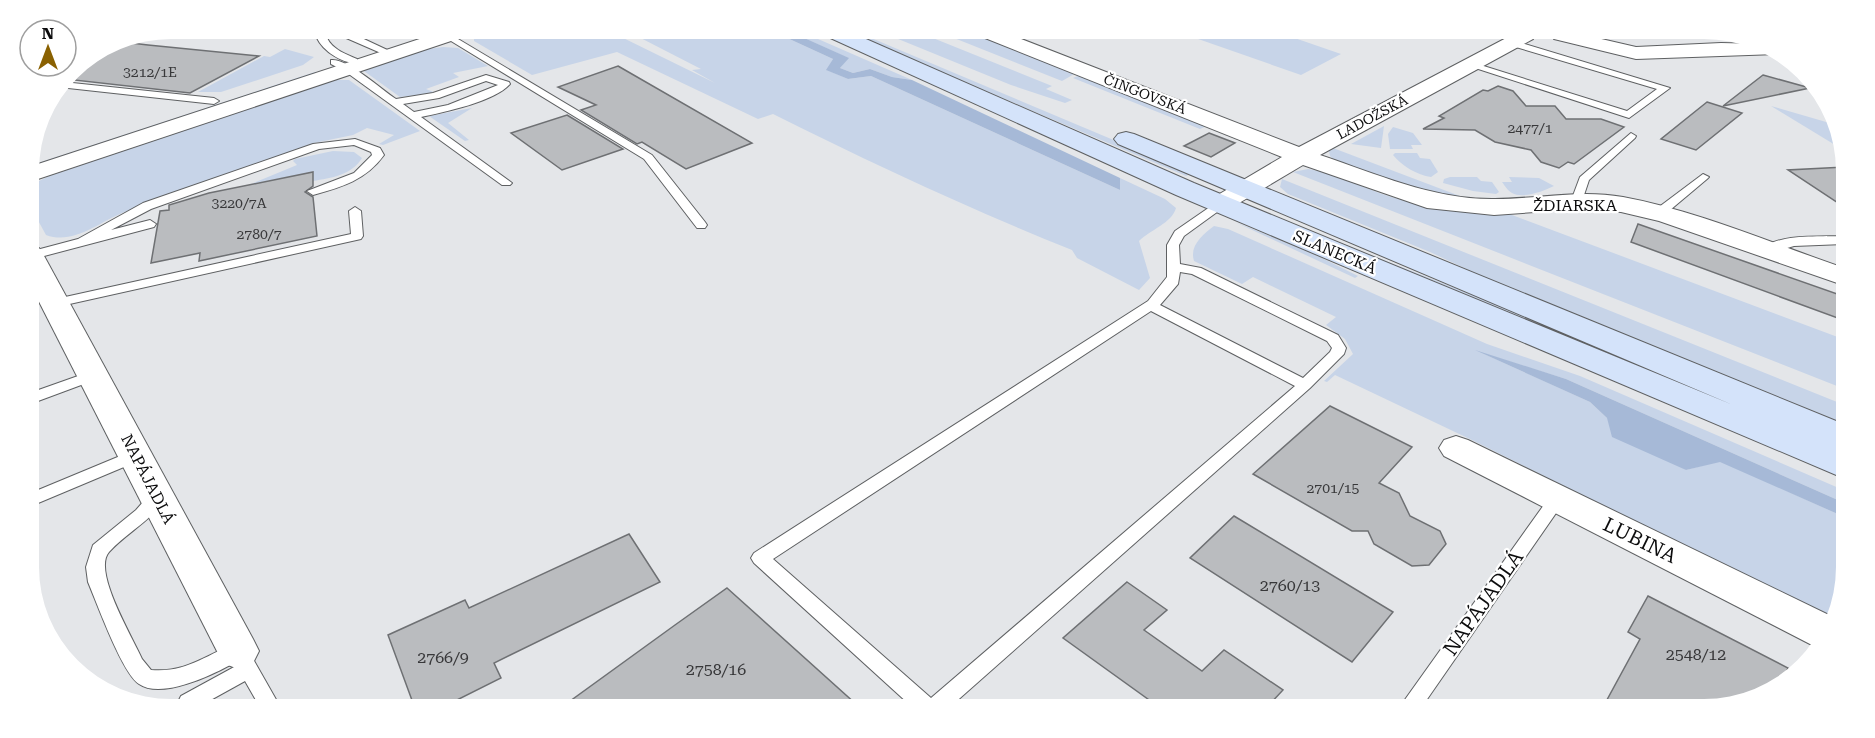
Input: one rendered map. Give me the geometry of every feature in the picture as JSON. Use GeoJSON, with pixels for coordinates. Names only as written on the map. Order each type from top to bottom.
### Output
{"type":"FeatureCollection","features":[{"type":"Feature","properties":{"kind":"main road","name":"SLANECKÁ"},"geometry":{"type":"LineString","coordinates":[[849,39],[980,96],[1057,134],[1232,196],[1836,435]]}},
{"type":"Feature","properties":{"kind":"main road","name":"SLANECKÁ"},"geometry":{"type":"LineString","coordinates":[[884,39],[1232,196],[1836,462]]}},
{"type":"Feature","properties":{"kind":"street"},"geometry":{"type":"LineString","coordinates":[[39,172],[423,39]]}},
{"type":"Feature","properties":{"kind":"street","name":"ČINGOVSKÁ"},"geometry":{"type":"LineString","coordinates":[[1005,39],[1229,126],[1281,149],[1303,155]]}},
{"type":"Feature","properties":{"kind":"street","name":"LADOŽSKÁ"},"geometry":{"type":"LineString","coordinates":[[1232,196],[1303,155],[1519,39]]}},
{"type":"Feature","properties":{"kind":"street"},"geometry":{"type":"LineString","coordinates":[[1575,39],[1636,53],[1754,50]]}},
{"type":"Feature","properties":{"kind":"street"},"geometry":{"type":"LineString","coordinates":[[40,157],[214,101],[348,64]]}},
{"type":"Feature","properties":{"kind":"street","name":"ŽDIARSKA"},"geometry":{"type":"LineString","coordinates":[[1303,155],[1398,191],[1444,203],[1494,207],[1577,201],[1621,204],[1659,213],[1836,274]]}},
{"type":"Feature","properties":{"kind":"street","name":"NAPÁJADLÁ"},"geometry":{"type":"LineString","coordinates":[[39,272],[243,660]]}},
{"type":"Feature","properties":{"kind":"street","name":"LUBINA"},"geometry":{"type":"LineString","coordinates":[[1456,448],[1818,633]]}},
{"type":"Feature","properties":{"kind":"lane"},"geometry":{"type":"LineString","coordinates":[[322,39],[327,47],[394,102],[506,183]]}},
{"type":"Feature","properties":{"kind":"lane"},"geometry":{"type":"LineString","coordinates":[[356,39],[385,51]]}},
{"type":"Feature","properties":{"kind":"lane"},"geometry":{"type":"LineString","coordinates":[[456,39],[648,157],[701,225]]}},
{"type":"Feature","properties":{"kind":"lane"},"geometry":{"type":"LineString","coordinates":[[1471,65],[1629,115],[1665,88],[1519,39]]}},
{"type":"Feature","properties":{"kind":"lane"},"geometry":{"type":"LineString","coordinates":[[394,102],[435,96],[486,78],[504,84],[500,88],[451,108],[412,115]]}},
{"type":"Feature","properties":{"kind":"lane"},"geometry":{"type":"LineString","coordinates":[[70,86],[214,101]]}},
{"type":"Feature","properties":{"kind":"lane"},"geometry":{"type":"LineString","coordinates":[[1577,201],[1584,179],[1631,136]]}},
{"type":"Feature","properties":{"kind":"lane"},"geometry":{"type":"LineString","coordinates":[[84,240],[147,206],[317,146],[354,142],[371,146],[376,150],[378,155],[374,162],[360,174],[337,185],[313,191]]}},
{"type":"Feature","properties":{"kind":"lane"},"geometry":{"type":"LineString","coordinates":[[1659,213],[1703,177]]}},
{"type":"Feature","properties":{"kind":"lane"},"geometry":{"type":"LineString","coordinates":[[917,699],[760,558],[1166,293],[1171,284],[1174,267],[1173,245],[1179,234],[1232,196]]}},
{"type":"Feature","properties":{"kind":"lane"},"geometry":{"type":"LineString","coordinates":[[56,303],[357,236],[355,211]]}},
{"type":"Feature","properties":{"kind":"lane"},"geometry":{"type":"LineString","coordinates":[[39,252],[150,224]]}},
{"type":"Feature","properties":{"kind":"lane"},"geometry":{"type":"LineString","coordinates":[[1767,250],[1774,245],[1836,240]]}},
{"type":"Feature","properties":{"kind":"lane"},"geometry":{"type":"LineString","coordinates":[[944,699],[1305,385],[1337,354],[1339,348],[1333,338],[1196,271],[1174,267]]}},
{"type":"Feature","properties":{"kind":"lane"},"geometry":{"type":"LineString","coordinates":[[1150,305],[1305,385]]}},
{"type":"Feature","properties":{"kind":"lane"},"geometry":{"type":"LineString","coordinates":[[39,396],[94,375]]}},
{"type":"Feature","properties":{"kind":"lane"},"geometry":{"type":"LineString","coordinates":[[39,497],[137,455]]}},
{"type":"Feature","properties":{"kind":"lane"},"geometry":{"type":"LineString","coordinates":[[157,497],[142,515],[99,550],[95,567],[97,582],[135,665],[146,678],[166,681],[243,660]]}},
{"type":"Feature","properties":{"kind":"lane","name":"NAPÁJADLÁ"},"geometry":{"type":"LineString","coordinates":[[1414,699],[1557,499]]}},
{"type":"Feature","properties":{"kind":"lane"},"geometry":{"type":"LineString","coordinates":[[192,699],[243,660]]}},
{"type":"Feature","properties":{"kind":"lane","name":"NAPÁJADLÁ"},"geometry":{"type":"LineString","coordinates":[[243,660],[266,699]]}},
{"type":"Feature","properties":{"kind":"shaded area"},"geometry":{"type":"Polygon","coordinates":[[[474,39],[625,39],[715,83],[692,70],[701,69],[643,39],[789,39],[833,59],[827,70],[848,79],[871,76],[1120,190],[1120,178],[1165,199],[1176,208],[1170,218],[1139,241],[1150,278],[1139,290],[1077,258],[1072,250],[921,185],[773,114],[758,119],[617,52],[532,75],[474,39]]]}},
{"type":"Feature","properties":{"kind":"shaded area"},"geometry":{"type":"Polygon","coordinates":[[[789,39],[807,39],[849,58],[840,68],[853,73],[870,69],[892,77],[912,80],[1120,178],[1120,190],[871,76],[848,79],[826,70],[833,59],[789,39]]]}},
{"type":"Feature","properties":{"kind":"shaded area"},"geometry":{"type":"Polygon","coordinates":[[[806,39],[818,39],[912,80],[892,77],[870,69],[853,73],[840,68],[848,58],[806,39]]]}},
{"type":"Feature","properties":{"kind":"shaded area"},"geometry":{"type":"Polygon","coordinates":[[[863,39],[876,40],[1192,173],[1186,176],[863,39]]]}},
{"type":"Feature","properties":{"kind":"shaded area"},"geometry":{"type":"Polygon","coordinates":[[[898,39],[935,39],[1052,86],[1046,89],[1072,100],[1065,103],[1011,85],[898,39]]]}},
{"type":"Feature","properties":{"kind":"shaded area"},"geometry":{"type":"Polygon","coordinates":[[[957,39],[988,39],[1076,73],[1062,81],[957,39]]]}},
{"type":"Feature","properties":{"kind":"shaded area"},"geometry":{"type":"Polygon","coordinates":[[[1198,39],[1298,39],[1341,54],[1301,75],[1198,39]]]}},
{"type":"Feature","properties":{"kind":"shaded area"},"geometry":{"type":"Polygon","coordinates":[[[443,47],[458,48],[488,66],[453,73],[459,77],[426,89],[436,93],[400,97],[364,71],[421,50],[443,47]]]}},
{"type":"Feature","properties":{"kind":"shaded area"},"geometry":{"type":"Polygon","coordinates":[[[285,49],[314,57],[303,65],[221,92],[198,92],[264,56],[270,57],[285,49]]]}},
{"type":"Feature","properties":{"kind":"shaded area"},"geometry":{"type":"Polygon","coordinates":[[[315,72],[322,72],[39,163],[315,72]]]}},
{"type":"Feature","properties":{"kind":"shaded area"},"geometry":{"type":"Polygon","coordinates":[[[1080,75],[1209,125],[1200,129],[1073,78],[1080,75]]]}},
{"type":"Feature","properties":{"kind":"shaded area"},"geometry":{"type":"Polygon","coordinates":[[[332,80],[349,80],[420,131],[383,145],[379,144],[394,135],[367,128],[353,135],[314,143],[122,213],[85,232],[66,237],[46,235],[39,222],[39,181],[332,80]]]}},
{"type":"Feature","properties":{"kind":"shaded area"},"geometry":{"type":"Polygon","coordinates":[[[1771,106],[1827,122],[1833,144],[1771,106]]]}},
{"type":"Feature","properties":{"kind":"shaded area"},"geometry":{"type":"Polygon","coordinates":[[[472,108],[448,123],[469,140],[465,141],[429,116],[472,108]]]}},
{"type":"Feature","properties":{"kind":"shaded area"},"geometry":{"type":"Polygon","coordinates":[[[1384,126],[1381,148],[1351,144],[1384,126]]]}},
{"type":"Feature","properties":{"kind":"shaded area"},"geometry":{"type":"Polygon","coordinates":[[[1393,127],[1413,133],[1422,145],[1411,145],[1413,149],[1390,149],[1388,134],[1393,127]]]}},
{"type":"Feature","properties":{"kind":"shaded area"},"geometry":{"type":"Polygon","coordinates":[[[1333,148],[1473,201],[1455,200],[1337,163],[1330,156],[1329,151],[1333,148]]]}},
{"type":"Feature","properties":{"kind":"shaded area"},"geometry":{"type":"Polygon","coordinates":[[[333,151],[354,152],[362,158],[347,172],[327,179],[313,181],[312,172],[251,184],[297,165],[293,161],[295,159],[333,151]]]}},
{"type":"Feature","properties":{"kind":"shaded area"},"geometry":{"type":"Polygon","coordinates":[[[1395,153],[1417,153],[1420,158],[1430,159],[1438,172],[1431,177],[1415,172],[1397,159],[1393,155],[1395,153]]]}},
{"type":"Feature","properties":{"kind":"shaded area"},"geometry":{"type":"Polygon","coordinates":[[[1308,169],[1329,174],[1417,204],[1460,211],[1504,212],[1836,336],[1836,386],[1293,172],[1308,169]]]}},
{"type":"Feature","properties":{"kind":"shaded area"},"geometry":{"type":"Polygon","coordinates":[[[1477,177],[1481,181],[1492,182],[1499,192],[1496,194],[1473,191],[1443,183],[1444,179],[1477,177]]]}},
{"type":"Feature","properties":{"kind":"shaded area"},"geometry":{"type":"Polygon","coordinates":[[[1509,177],[1539,178],[1554,186],[1533,194],[1517,195],[1509,191],[1502,182],[1512,182],[1509,177]]]}},
{"type":"Feature","properties":{"kind":"shaded area"},"geometry":{"type":"Polygon","coordinates":[[[1282,179],[1836,402],[1836,426],[1543,305],[1430,252],[1288,194],[1280,187],[1282,179]]]}},
{"type":"Feature","properties":{"kind":"shaded area"},"geometry":{"type":"Polygon","coordinates":[[[1272,216],[1587,340],[1836,445],[1836,452],[1272,216]]]}},
{"type":"Feature","properties":{"kind":"shaded area"},"geometry":{"type":"Polygon","coordinates":[[[1235,222],[1306,250],[1358,276],[1355,278],[1235,222]]]}},
{"type":"Feature","properties":{"kind":"shaded area"},"geometry":{"type":"Polygon","coordinates":[[[1214,226],[1228,229],[1487,344],[1580,376],[1836,487],[1836,499],[1566,379],[1482,353],[1590,402],[1607,418],[1686,470],[1720,461],[1836,513],[1835,584],[1825,617],[1474,441],[1335,375],[1327,382],[1324,381],[1353,354],[1345,339],[1326,325],[1336,317],[1253,277],[1242,284],[1194,261],[1193,250],[1214,226]]]}},
{"type":"Feature","properties":{"kind":"shaded area"},"geometry":{"type":"Polygon","coordinates":[[[1475,350],[1566,379],[1836,499],[1836,513],[1720,462],[1686,470],[1612,437],[1607,418],[1590,402],[1475,350]]]}},
{"type":"Feature","properties":{"kind":"building"},"geometry":{"type":"Polygon","coordinates":[[[138,44],[259,56],[190,93],[76,80],[98,61],[120,49],[138,44]]]}},
{"type":"Feature","properties":{"kind":"building"},"geometry":{"type":"Polygon","coordinates":[[[618,66],[752,143],[686,169],[642,142],[637,144],[581,110],[596,105],[558,87],[618,66]]]}},
{"type":"Feature","properties":{"kind":"building"},"geometry":{"type":"Polygon","coordinates":[[[1763,75],[1807,89],[1723,106],[1763,75]]]}},
{"type":"Feature","properties":{"kind":"building"},"geometry":{"type":"Polygon","coordinates":[[[1498,86],[1513,91],[1526,106],[1555,106],[1566,119],[1601,119],[1624,127],[1574,164],[1568,162],[1559,168],[1541,162],[1531,150],[1495,142],[1475,130],[1423,129],[1444,118],[1439,116],[1483,90],[1488,91],[1498,86]]]}},
{"type":"Feature","properties":{"kind":"building"},"geometry":{"type":"Polygon","coordinates":[[[1707,102],[1742,113],[1696,150],[1661,139],[1707,102]]]}},
{"type":"Feature","properties":{"kind":"building"},"geometry":{"type":"Polygon","coordinates":[[[567,115],[623,149],[562,170],[511,133],[567,115]]]}},
{"type":"Feature","properties":{"kind":"building"},"geometry":{"type":"Polygon","coordinates":[[[1209,133],[1235,143],[1211,157],[1184,146],[1209,133]]]}},
{"type":"Feature","properties":{"kind":"building"},"geometry":{"type":"Polygon","coordinates":[[[1836,167],[1836,202],[1788,170],[1836,167]]]}},
{"type":"Feature","properties":{"kind":"building"},"geometry":{"type":"Polygon","coordinates":[[[313,172],[313,186],[305,192],[313,197],[317,236],[199,261],[200,253],[151,263],[160,211],[169,210],[169,205],[209,193],[313,172]]]}},
{"type":"Feature","properties":{"kind":"building"},"geometry":{"type":"Polygon","coordinates":[[[1638,224],[1836,294],[1836,317],[1631,242],[1638,224]]]}},
{"type":"Feature","properties":{"kind":"building"},"geometry":{"type":"Polygon","coordinates":[[[1330,406],[1412,447],[1379,483],[1399,493],[1410,516],[1440,531],[1446,544],[1429,565],[1412,566],[1374,544],[1368,531],[1352,531],[1253,474],[1330,406]]]}},
{"type":"Feature","properties":{"kind":"building"},"geometry":{"type":"Polygon","coordinates":[[[1234,516],[1393,612],[1352,662],[1190,558],[1234,516]]]}},
{"type":"Feature","properties":{"kind":"building"},"geometry":{"type":"Polygon","coordinates":[[[629,534],[660,582],[494,663],[501,678],[459,699],[412,699],[388,635],[465,600],[469,608],[629,534]]]}},
{"type":"Feature","properties":{"kind":"building"},"geometry":{"type":"Polygon","coordinates":[[[1127,582],[1167,610],[1144,630],[1202,671],[1224,650],[1283,690],[1275,699],[1148,699],[1063,638],[1127,582]]]}},
{"type":"Feature","properties":{"kind":"building"},"geometry":{"type":"Polygon","coordinates":[[[727,588],[850,699],[573,699],[727,588]]]}},
{"type":"Feature","properties":{"kind":"building"},"geometry":{"type":"Polygon","coordinates":[[[1648,596],[1788,668],[1755,689],[1721,698],[1607,699],[1640,639],[1628,632],[1648,596]]]}}]}
